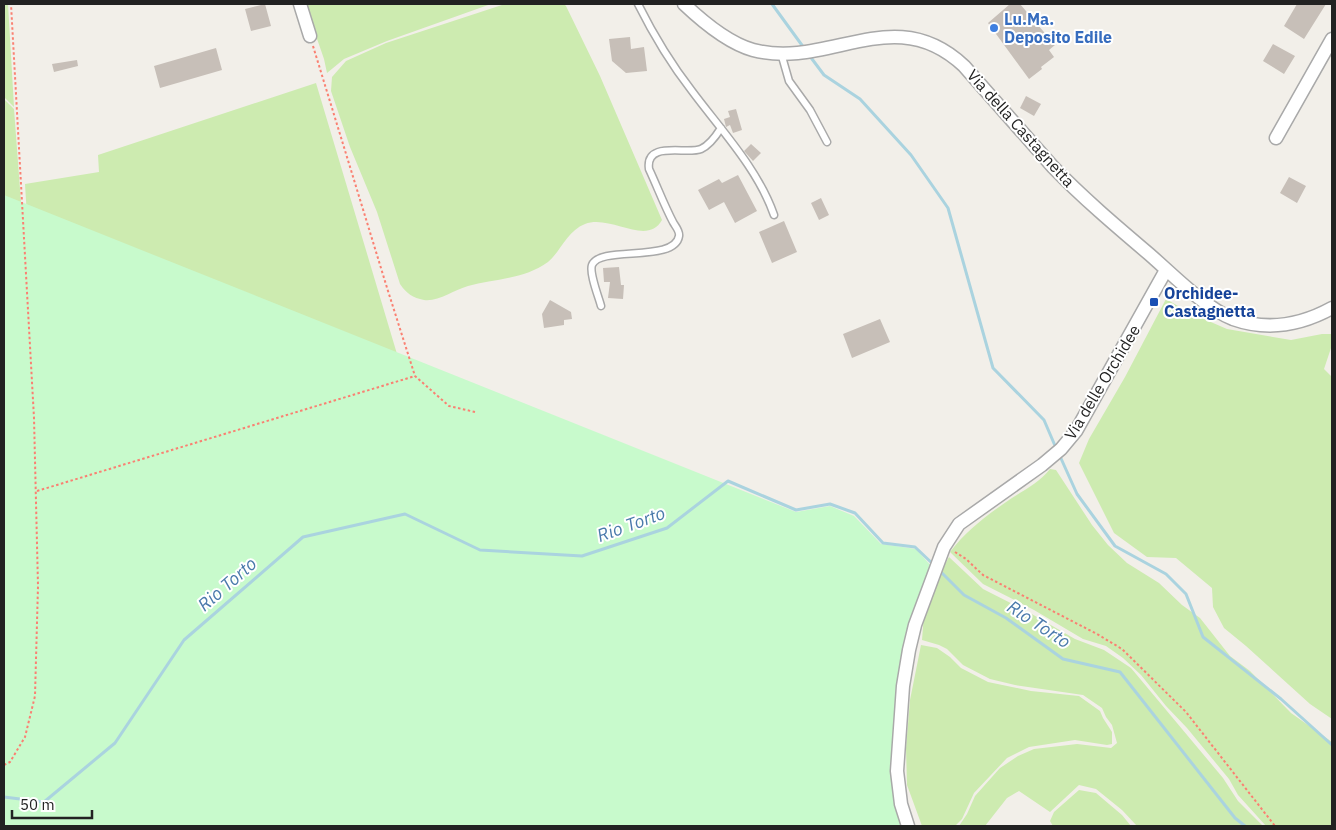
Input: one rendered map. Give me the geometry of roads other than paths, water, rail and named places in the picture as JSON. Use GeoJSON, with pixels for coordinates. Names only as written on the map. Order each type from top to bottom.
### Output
{"type":"FeatureCollection","features":[{"type":"Feature","properties":{"kind":"street"},"geometry":{"type":"LineString","coordinates":[[300,4],[310,36]]}},
{"type":"Feature","properties":{"kind":"street","name":"Via della Castagnetta"},"geometry":{"type":"LineString","coordinates":[[684,4],[715,30],[734,42],[754,50],[796,53],[863,39],[895,36],[926,41],[946,51],[964,66],[1060,175],[1166,270],[1218,310],[1232,318],[1266,325],[1288,324],[1312,318],[1332,308]]}},
{"type":"Feature","properties":{"kind":"street"},"geometry":{"type":"LineString","coordinates":[[1276,138],[1332,39]]}},
{"type":"Feature","properties":{"kind":"street","name":"Via delle Orchidee"},"geometry":{"type":"LineString","coordinates":[[908,826],[900,798],[897,772],[901,706],[910,644],[923,599],[941,553],[954,530],[962,521],[1021,481],[1052,456],[1072,436],[1166,270]]}},
{"type":"Feature","properties":{"kind":"lane"},"geometry":{"type":"LineString","coordinates":[[638,4],[665,52],[761,184],[774,215]]}},
{"type":"Feature","properties":{"kind":"lane"},"geometry":{"type":"LineString","coordinates":[[781,53],[790,81],[810,110],[827,142]]}},
{"type":"Feature","properties":{"kind":"lane"},"geometry":{"type":"LineString","coordinates":[[601,306],[592,271],[594,261],[608,256],[662,250],[673,244],[679,237],[678,231],[649,169],[651,157],[662,151],[700,149],[711,141],[720,128]]}},
{"type":"Feature","properties":{"kind":"waterway"},"geometry":{"type":"LineString","coordinates":[[772,4],[804,48]]}},
{"type":"Feature","properties":{"kind":"waterway"},"geometry":{"type":"LineString","coordinates":[[809,55],[824,75],[860,99],[911,155],[948,208],[993,368],[1044,420],[1056,448]]}},
{"type":"Feature","properties":{"kind":"waterway"},"geometry":{"type":"LineString","coordinates":[[1059,454],[1077,494],[1115,546],[1166,574],[1186,594],[1203,637],[1281,699],[1332,745]]}},
{"type":"Feature","properties":{"kind":"waterway","name":"Rio Torto"},"geometry":{"type":"LineString","coordinates":[[4,797],[44,802],[115,743],[184,640],[303,537],[405,514],[480,550],[582,556],[667,528],[728,481],[796,510],[830,504],[855,513],[883,543],[915,547],[934,565]]}},
{"type":"Feature","properties":{"kind":"waterway","name":"Rio Torto"},"geometry":{"type":"LineString","coordinates":[[939,570],[964,595],[1006,618],[1063,659],[1120,672],[1235,818],[1245,826]]}},
{"type":"Feature","properties":{"kind":"place","name":"Lu.Ma. Deposito Edile"},"geometry":{"type":"Point","coordinates":[994,28]}},
{"type":"Feature","properties":{"kind":"place","name":"Orchidee- Castagnetta"},"geometry":{"type":"Point","coordinates":[1154,302]}}]}
